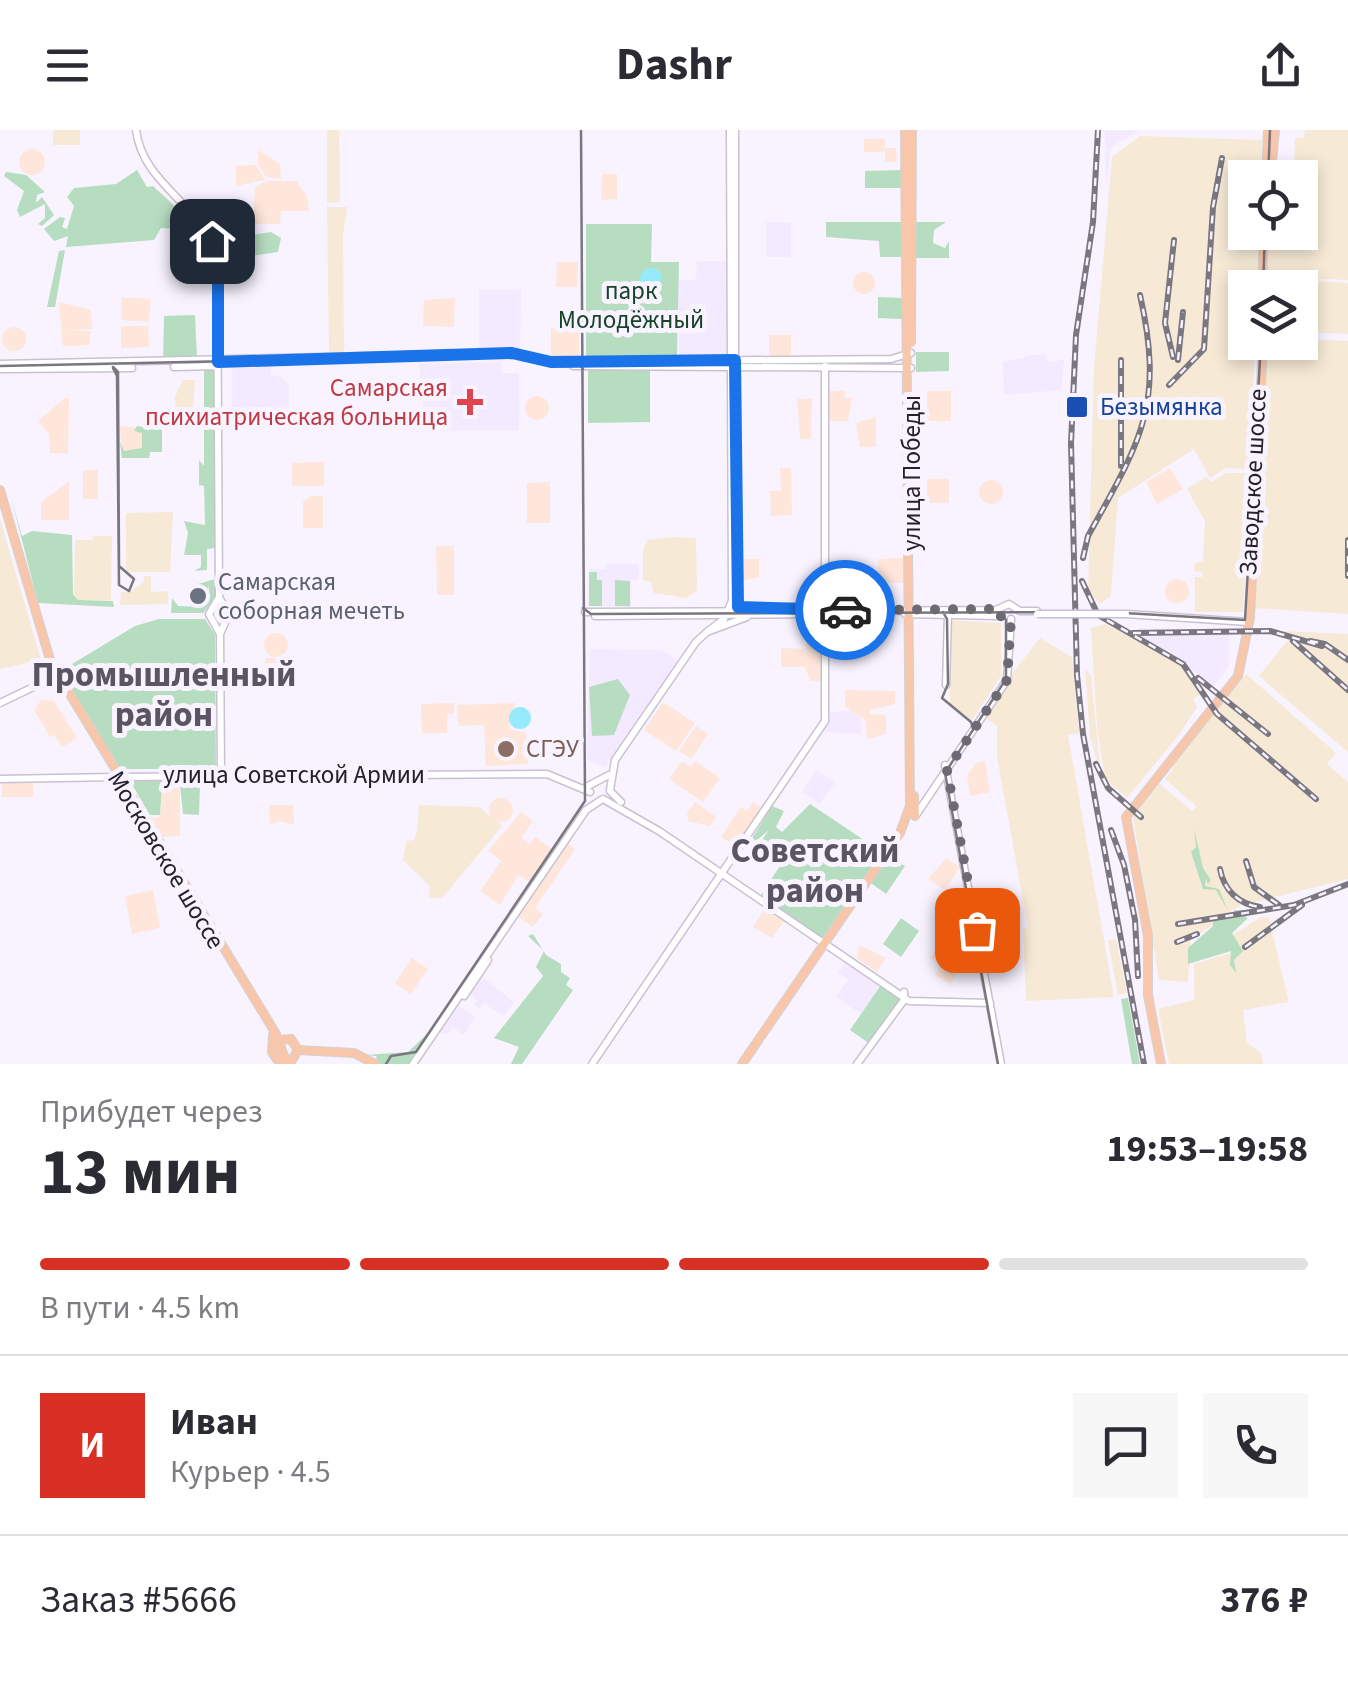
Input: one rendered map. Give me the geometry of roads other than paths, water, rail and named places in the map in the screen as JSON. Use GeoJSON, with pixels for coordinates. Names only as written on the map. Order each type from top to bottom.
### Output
{"type":"FeatureCollection","features":[{"type":"Feature","properties":{"kind":"main road"},"geometry":{"type":"LineString","coordinates":[[136,130],[153,174],[198,216],[212,241],[218,267],[220,598],[229,618],[220,634],[221,775]]}},
{"type":"Feature","properties":{"kind":"main road"},"geometry":{"type":"LineString","coordinates":[[723,626],[733,611],[732,130]]}},
{"type":"Feature","properties":{"kind":"main road","name":"улица Победы"},"geometry":{"type":"LineString","coordinates":[[908,130],[912,812]]}},
{"type":"Feature","properties":{"kind":"main road"},"geometry":{"type":"LineString","coordinates":[[1269,160],[1270,130]]}},
{"type":"Feature","properties":{"kind":"main road"},"geometry":{"type":"LineString","coordinates":[[825,362],[909,351]]}},
{"type":"Feature","properties":{"kind":"main road"},"geometry":{"type":"LineString","coordinates":[[0,367],[509,357],[552,366],[825,362],[910,367]]}},
{"type":"Feature","properties":{"kind":"main road","name":"Заводское шоссе"},"geometry":{"type":"LineString","coordinates":[[1162,1064],[1148,995],[1148,936],[1127,814],[1238,676],[1247,620],[1260,360]]}},
{"type":"Feature","properties":{"kind":"main road"},"geometry":{"type":"LineString","coordinates":[[592,1064],[821,728],[826,687],[825,362]]}},
{"type":"Feature","properties":{"kind":"main road","name":"Московское шоссе"},"geometry":{"type":"LineString","coordinates":[[0,495],[52,672],[288,1061]]}},
{"type":"Feature","properties":{"kind":"main road"},"geometry":{"type":"LineString","coordinates":[[220,598],[210,617],[220,634]]}},
{"type":"Feature","properties":{"kind":"main road"},"geometry":{"type":"LineString","coordinates":[[214,607],[226,608]]}},
{"type":"Feature","properties":{"kind":"main road"},"geometry":{"type":"LineString","coordinates":[[696,642],[733,611]]}},
{"type":"Feature","properties":{"kind":"main road"},"geometry":{"type":"LineString","coordinates":[[826,612],[750,615],[733,611],[706,616],[592,616],[585,612],[733,611],[950,612],[1008,614],[1126,612],[1247,620]]}},
{"type":"Feature","properties":{"kind":"main road"},"geometry":{"type":"LineString","coordinates":[[946,686],[950,612]]}},
{"type":"Feature","properties":{"kind":"main road"},"geometry":{"type":"LineString","coordinates":[[744,1064],[912,812],[1007,680],[1008,614]]}},
{"type":"Feature","properties":{"kind":"main road"},"geometry":{"type":"LineString","coordinates":[[707,632],[750,615]]}},
{"type":"Feature","properties":{"kind":"main road"},"geometry":{"type":"LineString","coordinates":[[586,810],[589,790],[610,772],[709,622],[706,616]]}},
{"type":"Feature","properties":{"kind":"main road"},"geometry":{"type":"LineString","coordinates":[[214,624],[225,624]]}},
{"type":"Feature","properties":{"kind":"main road","name":"Заводское шоссе"},"geometry":{"type":"LineString","coordinates":[[1228,687],[1240,663]]}},
{"type":"Feature","properties":{"kind":"main road"},"geometry":{"type":"LineString","coordinates":[[1238,676],[1248,670]]}},
{"type":"Feature","properties":{"kind":"main road"},"geometry":{"type":"LineString","coordinates":[[0,702],[52,672]]}},
{"type":"Feature","properties":{"kind":"main road"},"geometry":{"type":"LineString","coordinates":[[946,768],[1001,1064]]}},
{"type":"Feature","properties":{"kind":"main road"},"geometry":{"type":"LineString","coordinates":[[414,1063],[586,810],[610,788],[610,772]]}},
{"type":"Feature","properties":{"kind":"main road","name":"улица Советской Армии"},"geometry":{"type":"LineString","coordinates":[[0,779],[549,774],[602,799]]}},
{"type":"Feature","properties":{"kind":"main road","name":"Московское шоссе"},"geometry":{"type":"LineString","coordinates":[[118,777],[288,1061]]}},
{"type":"Feature","properties":{"kind":"main road"},"geometry":{"type":"LineString","coordinates":[[600,778],[644,820]]}},
{"type":"Feature","properties":{"kind":"main road"},"geometry":{"type":"LineString","coordinates":[[602,799],[664,833],[824,946],[904,996],[953,1002],[988,1000]]}},
{"type":"Feature","properties":{"kind":"main road"},"geometry":{"type":"LineString","coordinates":[[856,1064],[904,996]]}},
{"type":"Feature","properties":{"kind":"main road"},"geometry":{"type":"LineString","coordinates":[[288,1061],[321,1054],[356,1056],[373,1064]]}},
{"type":"Feature","properties":{"kind":"water"},"geometry":{"type":"Polygon","coordinates":[[[651,268],[659,271],[659,287],[651,290],[643,287],[640,279],[643,271],[651,268]]]}},
{"type":"Feature","properties":{"kind":"water"},"geometry":{"type":"Polygon","coordinates":[[[520,707],[528,710],[528,726],[520,729],[512,726],[509,718],[512,710],[520,707]]]}},
{"type":"Feature","properties":{"kind":"tram line"},"geometry":{"type":"LineString","coordinates":[[386,1064],[391,1056],[416,1052],[585,801],[581,130]]}},
{"type":"Feature","properties":{"kind":"tram line"},"geometry":{"type":"LineString","coordinates":[[1269,160],[1270,130]]}},
{"type":"Feature","properties":{"kind":"tram line"},"geometry":{"type":"LineString","coordinates":[[1264,250],[1264,270]]}},
{"type":"Feature","properties":{"kind":"tram line"},"geometry":{"type":"LineString","coordinates":[[0,366],[518,355],[544,362],[578,363],[583,369]]}},
{"type":"Feature","properties":{"kind":"tram line"},"geometry":{"type":"LineString","coordinates":[[583,608],[591,614],[1107,612],[1245,620],[1260,360]]}},
{"type":"Feature","properties":{"kind":"tram line"},"geometry":{"type":"LineString","coordinates":[[113,367],[118,372],[119,566],[134,579],[129,591],[119,585],[117,376],[113,368]]}},
{"type":"Feature","properties":{"kind":"tram line"},"geometry":{"type":"LineString","coordinates":[[943,612],[947,619],[948,684],[942,698],[971,722],[973,729]]}},
{"type":"Feature","properties":{"kind":"tram line"},"geometry":{"type":"LineString","coordinates":[[998,1064],[945,773],[1006,679],[1006,620],[1001,613]]}},
{"type":"Feature","properties":{"kind":"railway"},"geometry":{"type":"LineString","coordinates":[[1098,130],[1093,222],[1076,335],[1071,443],[1077,675],[1083,734],[1144,1064]]}},
{"type":"Feature","properties":{"kind":"railway"},"geometry":{"type":"LineString","coordinates":[[1169,385],[1204,349],[1213,207],[1222,158]]}},
{"type":"Feature","properties":{"kind":"railway"},"geometry":{"type":"LineString","coordinates":[[1173,357],[1165,323],[1174,240]]}},
{"type":"Feature","properties":{"kind":"railway"},"geometry":{"type":"LineString","coordinates":[[1083,558],[1088,536],[1122,474],[1143,422],[1150,366],[1140,295]]}},
{"type":"Feature","properties":{"kind":"railway"},"geometry":{"type":"LineString","coordinates":[[1178,360],[1183,312]]}},
{"type":"Feature","properties":{"kind":"railway"},"geometry":{"type":"LineString","coordinates":[[1121,360],[1121,466]]}},
{"type":"Feature","properties":{"kind":"railway"},"geometry":{"type":"LineString","coordinates":[[1348,540],[1348,576]]}},
{"type":"Feature","properties":{"kind":"railway"},"geometry":{"type":"LineString","coordinates":[[1082,581],[1098,615],[1183,664],[1217,714],[1316,799]]}},
{"type":"Feature","properties":{"kind":"railway"},"geometry":{"type":"LineString","coordinates":[[1133,633],[1270,631],[1322,646]]}},
{"type":"Feature","properties":{"kind":"railway"},"geometry":{"type":"LineString","coordinates":[[1293,641],[1348,690]]}},
{"type":"Feature","properties":{"kind":"railway"},"geometry":{"type":"LineString","coordinates":[[1310,641],[1325,644],[1348,660]]}},
{"type":"Feature","properties":{"kind":"railway"},"geometry":{"type":"LineString","coordinates":[[1198,678],[1268,734]]}},
{"type":"Feature","properties":{"kind":"railway"},"geometry":{"type":"LineString","coordinates":[[1096,764],[1108,788],[1141,817]]}},
{"type":"Feature","properties":{"kind":"railway"},"geometry":{"type":"LineString","coordinates":[[1111,830],[1124,865],[1135,920],[1138,976]]}},
{"type":"Feature","properties":{"kind":"railway"},"geometry":{"type":"LineString","coordinates":[[1246,861],[1254,887],[1279,905]]}},
{"type":"Feature","properties":{"kind":"railway"},"geometry":{"type":"LineString","coordinates":[[1220,869],[1233,895],[1260,907]]}},
{"type":"Feature","properties":{"kind":"railway"},"geometry":{"type":"LineString","coordinates":[[1178,924],[1294,905],[1348,884]]}},
{"type":"Feature","properties":{"kind":"railway"},"geometry":{"type":"LineString","coordinates":[[1245,947],[1302,905]]}},
{"type":"Feature","properties":{"kind":"railway"},"geometry":{"type":"LineString","coordinates":[[1177,942],[1197,934]]}},
{"type":"Feature","properties":{"kind":"place","name":"Самарская психиатрическая больница"},"geometry":{"type":"Point","coordinates":[470,402]}},
{"type":"Feature","properties":{"kind":"place","name":"Безымянка"},"geometry":{"type":"Point","coordinates":[1077,407]}},
{"type":"Feature","properties":{"kind":"place","name":"Самарская соборная мечеть"},"geometry":{"type":"Point","coordinates":[198,596]}},
{"type":"Feature","properties":{"kind":"place","name":"СГЭУ"},"geometry":{"type":"Point","coordinates":[506,749]}},
{"type":"Feature","properties":{"kind":"district","name":"Промышленный район"},"geometry":{"type":"Point","coordinates":[164,695]}},
{"type":"Feature","properties":{"kind":"district","name":"Советский район"},"geometry":{"type":"Point","coordinates":[815,871]}},
{"type":"Feature","properties":{"kind":"park label","name":"парк Молодёжный"},"geometry":{"type":"Point","coordinates":[631,306]}}]}
